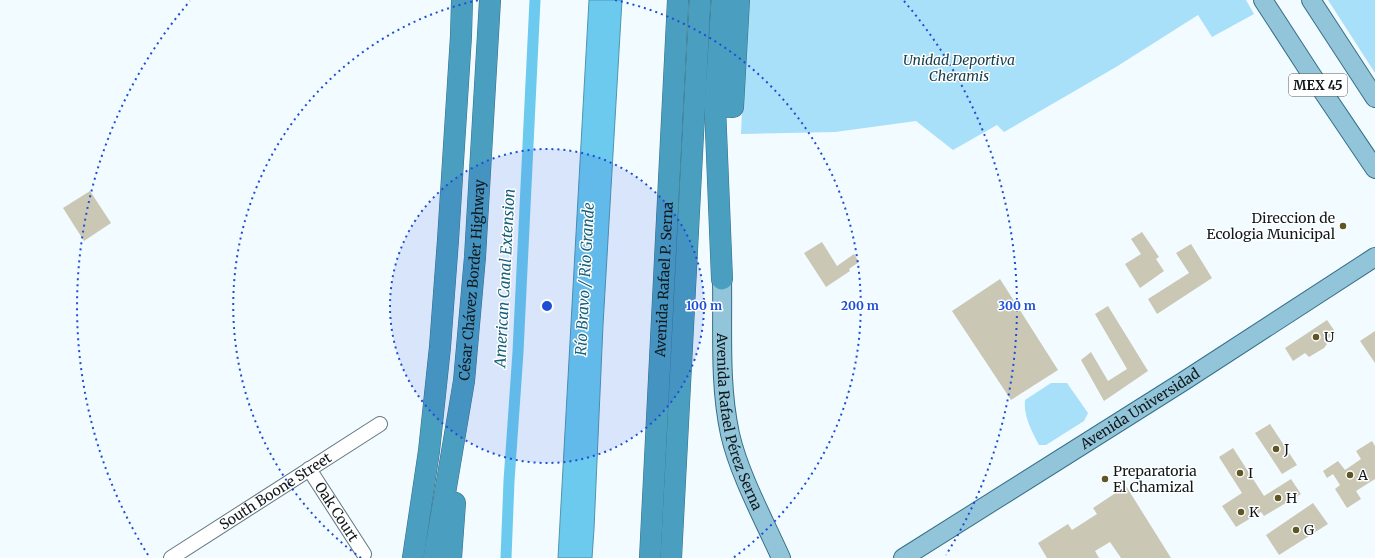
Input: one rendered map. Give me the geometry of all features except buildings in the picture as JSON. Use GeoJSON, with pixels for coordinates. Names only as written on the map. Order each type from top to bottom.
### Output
{"type":"FeatureCollection","features":[{"type":"Feature","properties":{"kind":"highway","name":"César Chávez Border Highway"},"geometry":{"type":"LineString","coordinates":[[413,558],[429,452],[440,347],[461,36],[462,0]]}},
{"type":"Feature","properties":{"kind":"highway","name":"César Chávez Border Highway"},"geometry":{"type":"LineString","coordinates":[[434,558],[464,381],[475,257],[490,0]]}},
{"type":"Feature","properties":{"kind":"highway","name":"Avenida Rafael P. Serna"},"geometry":{"type":"LineString","coordinates":[[650,558],[678,0]]}},
{"type":"Feature","properties":{"kind":"highway","name":"Avenida Rafael P. Serna"},"geometry":{"type":"LineString","coordinates":[[671,558],[700,0]]}},
{"type":"Feature","properties":{"kind":"highway"},"geometry":{"type":"LineString","coordinates":[[722,0],[715,106],[722,279]]}},
{"type":"Feature","properties":{"kind":"highway"},"geometry":{"type":"LineString","coordinates":[[715,106],[733,107],[739,0]]}},
{"type":"Feature","properties":{"kind":"highway"},"geometry":{"type":"LineString","coordinates":[[451,558],[464,381]]}},
{"type":"Feature","properties":{"kind":"highway"},"geometry":{"type":"LineString","coordinates":[[398,558],[429,452]]}},
{"type":"Feature","properties":{"kind":"main road","name":"MEX 45"},"geometry":{"type":"LineString","coordinates":[[1263,0],[1375,169]]}},
{"type":"Feature","properties":{"kind":"main road","name":"MEX 45"},"geometry":{"type":"LineString","coordinates":[[1311,0],[1375,98]]}},
{"type":"Feature","properties":{"kind":"main road","name":"Avenida Universidad"},"geometry":{"type":"LineString","coordinates":[[903,558],[1184,381],[1375,258]]}},
{"type":"Feature","properties":{"kind":"main road","name":"Avenida Rafael Pérez Serna"},"geometry":{"type":"LineString","coordinates":[[722,279],[723,376],[725,408],[730,436],[743,473],[781,558]]}},
{"type":"Feature","properties":{"kind":"street","name":"South Boone Street"},"geometry":{"type":"LineString","coordinates":[[171,558],[380,424]]}},
{"type":"Feature","properties":{"kind":"street","name":"Oak Court"},"geometry":{"type":"LineString","coordinates":[[309,470],[364,554]]}},
{"type":"Feature","properties":{"kind":"green space","name":"Unidad Deportiva Cheramis"},"geometry":{"type":"Polygon","coordinates":[[[747,0],[1246,0],[1254,14],[1212,37],[1198,15],[1116,67],[1004,132],[997,125],[953,150],[916,121],[835,132],[741,134],[747,0]]]}},
{"type":"Feature","properties":{"kind":"green space"},"geometry":{"type":"Polygon","coordinates":[[[1328,0],[1375,0],[1375,73],[1328,0]]]}},
{"type":"Feature","properties":{"kind":"green space"},"geometry":{"type":"Polygon","coordinates":[[[1051,383],[1067,383],[1088,413],[1084,421],[1046,445],[1039,445],[1025,412],[1025,400],[1051,383]]]}},
{"type":"Feature","properties":{"kind":"water","name":"Río Bravo / Rio Grande"},"geometry":{"type":"Polygon","coordinates":[[[589,0],[622,0],[603,325],[594,529],[592,558],[558,558],[589,0]]]}},
{"type":"Feature","properties":{"kind":"waterway","name":"American Canal Extension"},"geometry":{"type":"LineString","coordinates":[[506,558],[509,481],[518,352],[535,0]]}},
{"type":"Feature","properties":{"kind":"place","name":"Direccion de Ecologia Municipal"},"geometry":{"type":"Point","coordinates":[1343,226]}},
{"type":"Feature","properties":{"kind":"place","name":"U"},"geometry":{"type":"Point","coordinates":[1316,337]}},
{"type":"Feature","properties":{"kind":"place","name":"J"},"geometry":{"type":"Point","coordinates":[1276,449]}},
{"type":"Feature","properties":{"kind":"place","name":"I"},"geometry":{"type":"Point","coordinates":[1240,473]}},
{"type":"Feature","properties":{"kind":"place","name":"A"},"geometry":{"type":"Point","coordinates":[1350,475]}},
{"type":"Feature","properties":{"kind":"place","name":"Preparatoria El Chamizal"},"geometry":{"type":"Point","coordinates":[1105,479]}},
{"type":"Feature","properties":{"kind":"place","name":"H"},"geometry":{"type":"Point","coordinates":[1278,498]}},
{"type":"Feature","properties":{"kind":"place","name":"K"},"geometry":{"type":"Point","coordinates":[1241,512]}},
{"type":"Feature","properties":{"kind":"place","name":"G"},"geometry":{"type":"Point","coordinates":[1296,530]}}]}
